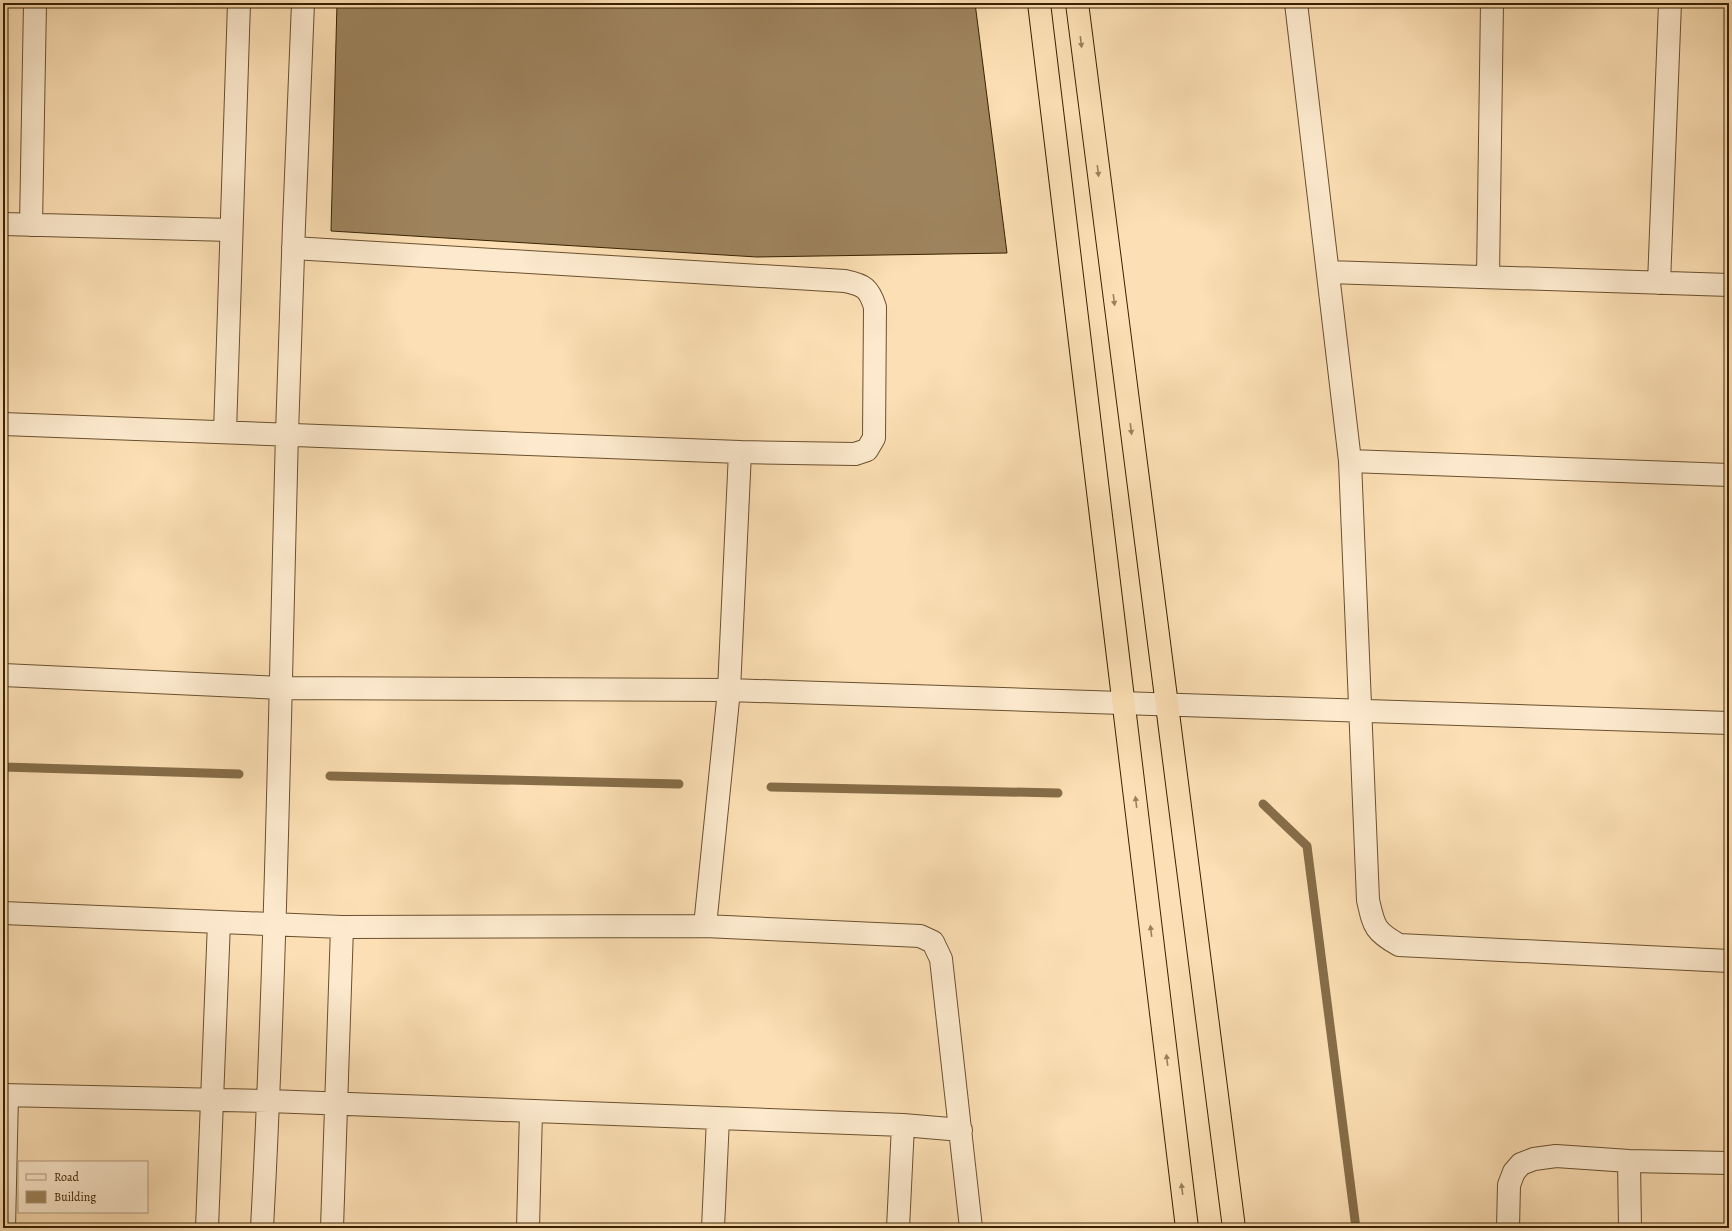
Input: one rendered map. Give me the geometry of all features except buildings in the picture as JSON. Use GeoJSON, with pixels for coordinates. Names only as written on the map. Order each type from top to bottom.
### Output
{"type":"FeatureCollection","features":[{"type":"Feature","properties":{"kind":"highway"},"geometry":{"type":"LineString","coordinates":[[1039,3],[1186,1228]]}},
{"type":"Feature","properties":{"kind":"highway"},"geometry":{"type":"LineString","coordinates":[[1077,3],[1234,1228]]}},
{"type":"Feature","properties":{"kind":"street"},"geometry":{"type":"LineString","coordinates":[[31,225],[35,3]]}},
{"type":"Feature","properties":{"kind":"street"},"geometry":{"type":"LineString","coordinates":[[225,432],[239,3]]}},
{"type":"Feature","properties":{"kind":"street"},"geometry":{"type":"LineString","coordinates":[[262,1228],[269,1100],[282,688],[287,434],[303,3]]}},
{"type":"Feature","properties":{"kind":"street"},"geometry":{"type":"LineString","coordinates":[[1296,3],[1350,461],[1368,900],[1373,920],[1381,935],[1399,945],[1729,961]]}},
{"type":"Feature","properties":{"kind":"street"},"geometry":{"type":"LineString","coordinates":[[1488,277],[1492,3]]}},
{"type":"Feature","properties":{"kind":"street"},"geometry":{"type":"LineString","coordinates":[[1659,283],[1670,3]]}},
{"type":"Feature","properties":{"kind":"street"},"geometry":{"type":"LineString","coordinates":[[3,224],[231,230]]}},
{"type":"Feature","properties":{"kind":"street"},"geometry":{"type":"LineString","coordinates":[[3,424],[740,452],[855,454],[867,450],[874,438],[875,307],[870,292],[860,284],[293,248]]}},
{"type":"Feature","properties":{"kind":"street"},"geometry":{"type":"LineString","coordinates":[[1328,272],[1729,285]]}},
{"type":"Feature","properties":{"kind":"street"},"geometry":{"type":"LineString","coordinates":[[705,926],[728,690],[740,452]]}},
{"type":"Feature","properties":{"kind":"street"},"geometry":{"type":"LineString","coordinates":[[1350,461],[1729,475]]}},
{"type":"Feature","properties":{"kind":"street"},"geometry":{"type":"LineString","coordinates":[[3,675],[282,688],[728,690],[1729,723]]}},
{"type":"Feature","properties":{"kind":"street"},"geometry":{"type":"LineString","coordinates":[[3,913],[342,926],[705,926],[903,934],[920,936],[934,942],[941,959],[971,1228]]}},
{"type":"Feature","properties":{"kind":"street"},"geometry":{"type":"LineString","coordinates":[[207,1228],[219,922]]}},
{"type":"Feature","properties":{"kind":"street"},"geometry":{"type":"LineString","coordinates":[[332,1228],[342,926]]}},
{"type":"Feature","properties":{"kind":"street"},"geometry":{"type":"LineString","coordinates":[[4,1228],[5,1095],[269,1100],[903,1125],[961,1130]]}},
{"type":"Feature","properties":{"kind":"street"},"geometry":{"type":"LineString","coordinates":[[528,1228],[531,1111]]}},
{"type":"Feature","properties":{"kind":"street"},"geometry":{"type":"LineString","coordinates":[[712,1228],[718,1118]]}},
{"type":"Feature","properties":{"kind":"street"},"geometry":{"type":"LineString","coordinates":[[898,1228],[903,1125]]}},
{"type":"Feature","properties":{"kind":"street"},"geometry":{"type":"LineString","coordinates":[[1508,1228],[1509,1185],[1514,1172],[1521,1164],[1534,1159],[1556,1156],[1629,1161],[1729,1163]]}},
{"type":"Feature","properties":{"kind":"street"},"geometry":{"type":"LineString","coordinates":[[1629,1161],[1630,1228]]}},
{"type":"Feature","properties":{"kind":"waterway"},"geometry":{"type":"LineString","coordinates":[[3,767],[239,774]]}},
{"type":"Feature","properties":{"kind":"waterway"},"geometry":{"type":"LineString","coordinates":[[330,776],[679,784]]}},
{"type":"Feature","properties":{"kind":"waterway"},"geometry":{"type":"LineString","coordinates":[[771,787],[1058,793]]}},
{"type":"Feature","properties":{"kind":"waterway"},"geometry":{"type":"LineString","coordinates":[[1263,804],[1307,846],[1356,1228]]}}]}
